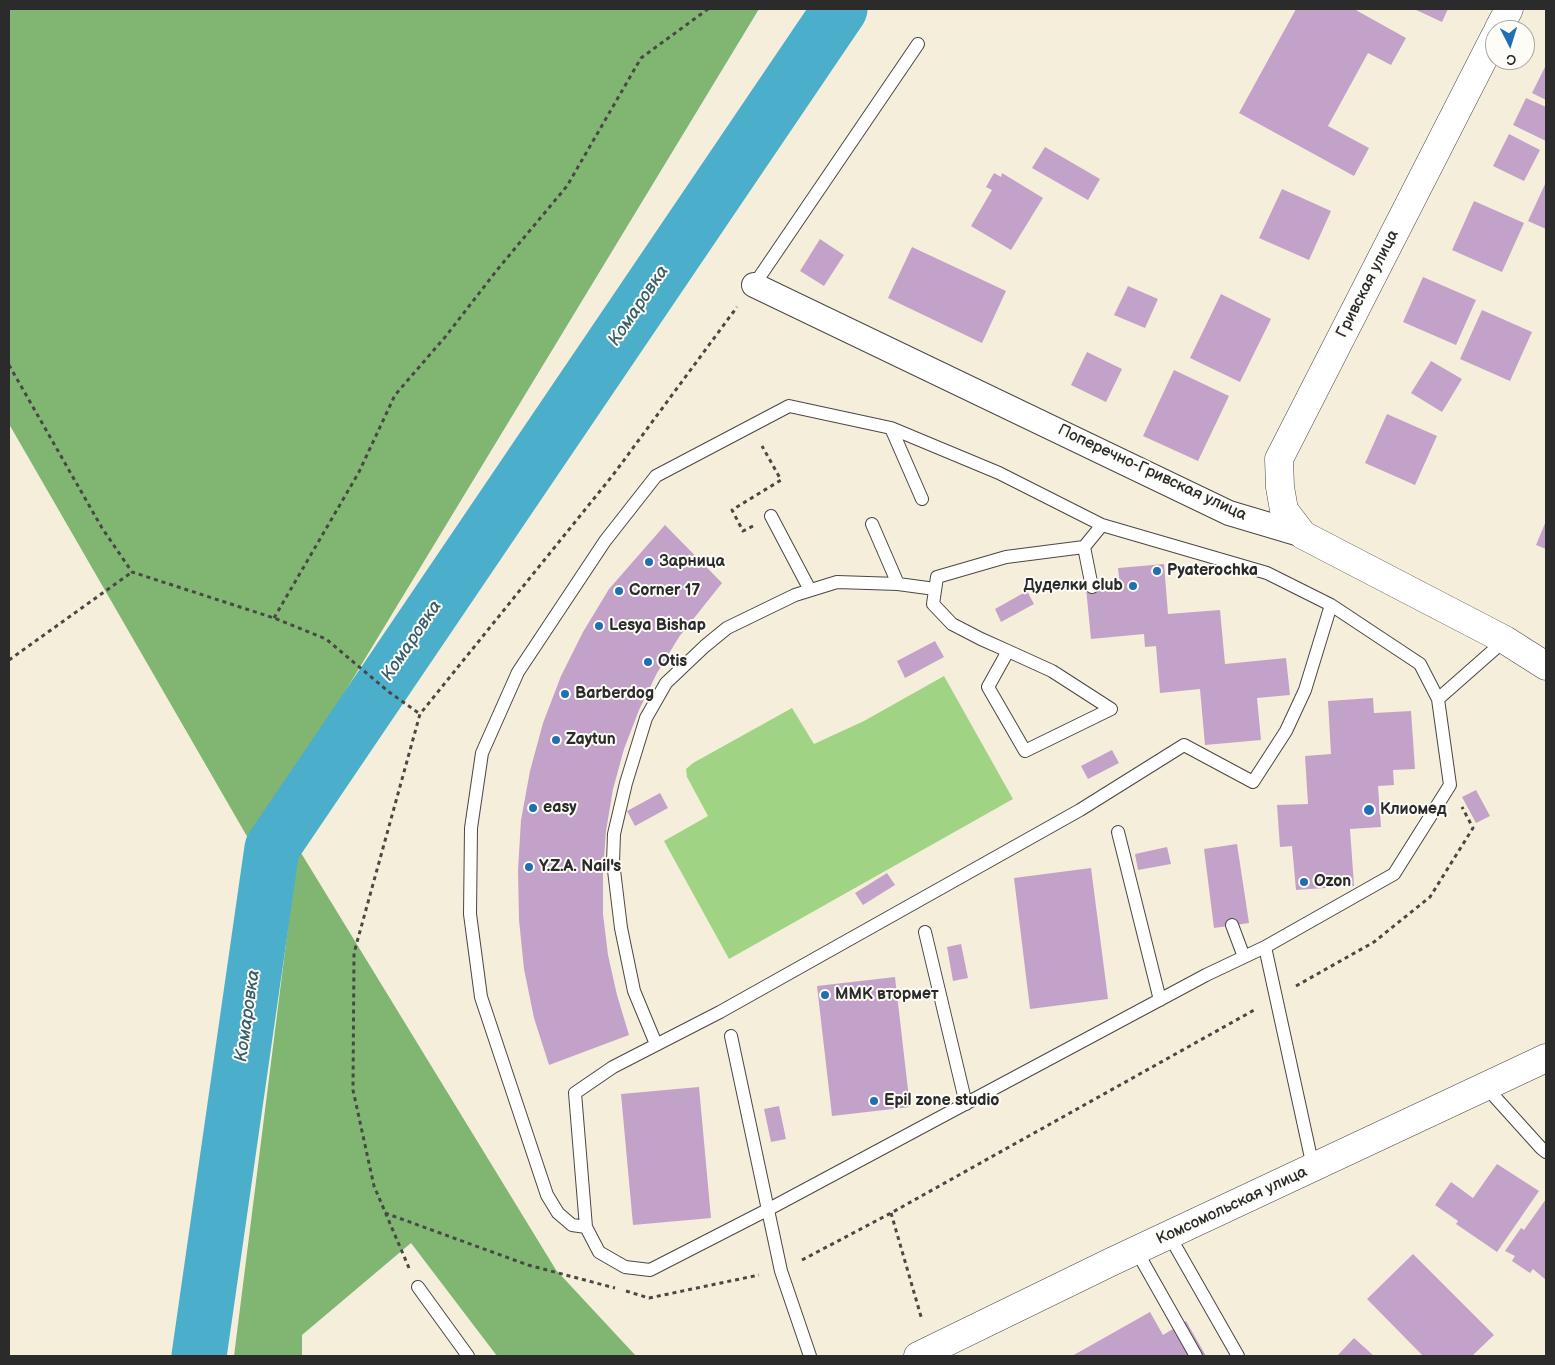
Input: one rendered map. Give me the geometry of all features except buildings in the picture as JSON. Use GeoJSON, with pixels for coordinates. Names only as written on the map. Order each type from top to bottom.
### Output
{"type":"FeatureCollection","features":[{"type":"Feature","properties":{"kind":"street","name":"Гривская улица"},"geometry":{"type":"LineString","coordinates":[[1303,535],[1284,510],[1280,487],[1279,459],[1485,56]]}},
{"type":"Feature","properties":{"kind":"street","name":"Поперечно-Гривская улица"},"geometry":{"type":"LineString","coordinates":[[754,285],[1229,513],[1303,535],[1505,640],[1546,666]]}},
{"type":"Feature","properties":{"kind":"street","name":"Комсомольская улица"},"geometry":{"type":"LineString","coordinates":[[925,1353],[1136,1250],[1546,1058]]}},
{"type":"Feature","properties":{"kind":"lane"},"geometry":{"type":"LineString","coordinates":[[754,285],[918,44]]}},
{"type":"Feature","properties":{"kind":"lane"},"geometry":{"type":"LineString","coordinates":[[586,1227],[572,1225],[558,1214],[547,1195],[481,997],[470,914],[471,828],[482,753],[518,672],[605,540],[656,476],[789,406],[891,428],[999,472],[1102,525],[1267,573],[1331,605],[1420,664],[1438,699],[1450,785],[1394,874],[1265,946],[650,1270],[625,1267],[599,1252],[586,1227],[575,1093],[613,1067],[720,1012],[1080,810],[1184,746],[1252,782],[1286,731],[1305,690],[1331,605]]}},
{"type":"Feature","properties":{"kind":"lane"},"geometry":{"type":"LineString","coordinates":[[891,428],[922,499]]}},
{"type":"Feature","properties":{"kind":"lane"},"geometry":{"type":"LineString","coordinates":[[771,516],[810,590]]}},
{"type":"Feature","properties":{"kind":"lane"},"geometry":{"type":"LineString","coordinates":[[872,524],[898,584]]}},
{"type":"Feature","properties":{"kind":"lane"},"geometry":{"type":"LineString","coordinates":[[1008,651],[988,687],[1026,750],[1111,708],[1052,672],[952,624],[933,604],[937,577],[1006,557],[1084,547],[1102,525]]}},
{"type":"Feature","properties":{"kind":"lane"},"geometry":{"type":"LineString","coordinates":[[1084,547],[1092,587]]}},
{"type":"Feature","properties":{"kind":"lane"},"geometry":{"type":"LineString","coordinates":[[656,1044],[634,992],[621,928],[613,862],[614,834],[626,783],[646,718],[666,683],[705,646],[728,628],[795,595],[837,582],[898,584],[935,589]]}},
{"type":"Feature","properties":{"kind":"lane"},"geometry":{"type":"LineString","coordinates":[[1438,699],[1505,640]]}},
{"type":"Feature","properties":{"kind":"lane"},"geometry":{"type":"LineString","coordinates":[[1118,832],[1160,1000]]}},
{"type":"Feature","properties":{"kind":"lane"},"geometry":{"type":"LineString","coordinates":[[1232,925],[1244,957]]}},
{"type":"Feature","properties":{"kind":"lane"},"geometry":{"type":"LineString","coordinates":[[925,932],[966,1104]]}},
{"type":"Feature","properties":{"kind":"lane"},"geometry":{"type":"LineString","coordinates":[[1265,946],[1313,1168]]}},
{"type":"Feature","properties":{"kind":"lane"},"geometry":{"type":"LineString","coordinates":[[731,1036],[781,1271],[810,1356]]}},
{"type":"Feature","properties":{"kind":"lane"},"geometry":{"type":"LineString","coordinates":[[1486,1086],[1546,1152]]}},
{"type":"Feature","properties":{"kind":"lane"},"geometry":{"type":"LineString","coordinates":[[1169,1235],[1238,1356]]}},
{"type":"Feature","properties":{"kind":"lane"},"geometry":{"type":"LineString","coordinates":[[1136,1250],[1196,1356]]}},
{"type":"Feature","properties":{"kind":"lane"},"geometry":{"type":"LineString","coordinates":[[418,1287],[468,1356]]}},
{"type":"Feature","properties":{"kind":"path"},"geometry":{"type":"LineString","coordinates":[[274,618],[359,472],[395,395],[446,336],[496,270],[567,186],[641,58],[708,9]]}},
{"type":"Feature","properties":{"kind":"path"},"geometry":{"type":"LineString","coordinates":[[418,1287],[374,1186],[353,1090],[354,952],[420,714],[613,475],[754,285]]}},
{"type":"Feature","properties":{"kind":"path"},"geometry":{"type":"LineString","coordinates":[[9,365],[102,528],[132,572],[274,618],[326,639],[389,692],[420,714]]}},
{"type":"Feature","properties":{"kind":"path"},"geometry":{"type":"LineString","coordinates":[[732,510],[781,480],[751,426]]}},
{"type":"Feature","properties":{"kind":"path"},"geometry":{"type":"LineString","coordinates":[[9,660],[132,572]]}},
{"type":"Feature","properties":{"kind":"path"},"geometry":{"type":"LineString","coordinates":[[781,1271],[891,1213],[1374,942],[1430,897],[1473,828],[1450,785]]}},
{"type":"Feature","properties":{"kind":"path"},"geometry":{"type":"LineString","coordinates":[[891,1213],[925,1353]]}},
{"type":"Feature","properties":{"kind":"green space"},"geometry":{"type":"Polygon","coordinates":[[[9,9],[759,9],[252,845],[9,424],[9,9]]]}},
{"type":"Feature","properties":{"kind":"green space"},"geometry":{"type":"Polygon","coordinates":[[[944,676],[1013,799],[729,959],[664,841],[708,816],[687,777],[686,769],[693,763],[792,708],[814,744],[864,721],[944,676]]]}},
{"type":"Feature","properties":{"kind":"green space"},"geometry":{"type":"Polygon","coordinates":[[[298,848],[556,1270],[636,1356],[497,1356],[411,1243],[302,1335],[302,1356],[234,1356],[298,848]]]}},
{"type":"Feature","properties":{"kind":"waterway","name":"Комаровка"},"geometry":{"type":"LineString","coordinates":[[199,1356],[272,848],[840,9]]}},
{"type":"Feature","properties":{"kind":"place","name":"Зарница"},"geometry":{"type":"Point","coordinates":[649,562]}},
{"type":"Feature","properties":{"kind":"place","name":"Pyaterochka"},"geometry":{"type":"Point","coordinates":[1157,571]}},
{"type":"Feature","properties":{"kind":"place","name":"Дуделки club"},"geometry":{"type":"Point","coordinates":[1133,586]}},
{"type":"Feature","properties":{"kind":"place","name":"Corner 17"},"geometry":{"type":"Point","coordinates":[619,591]}},
{"type":"Feature","properties":{"kind":"place","name":"Lesya Bishap"},"geometry":{"type":"Point","coordinates":[599,626]}},
{"type":"Feature","properties":{"kind":"place","name":"Otis"},"geometry":{"type":"Point","coordinates":[648,662]}},
{"type":"Feature","properties":{"kind":"place","name":"Barberdog"},"geometry":{"type":"Point","coordinates":[565,694]}},
{"type":"Feature","properties":{"kind":"place","name":"Zaytun"},"geometry":{"type":"Point","coordinates":[556,740]}},
{"type":"Feature","properties":{"kind":"place","name":"easy"},"geometry":{"type":"Point","coordinates":[533,808]}},
{"type":"Feature","properties":{"kind":"place","name":"Клиомед"},"geometry":{"type":"Point","coordinates":[1369,810]}},
{"type":"Feature","properties":{"kind":"place","name":"Y.Z.A. Nail's"},"geometry":{"type":"Point","coordinates":[529,867]}},
{"type":"Feature","properties":{"kind":"place","name":"Ozon"},"geometry":{"type":"Point","coordinates":[1304,882]}},
{"type":"Feature","properties":{"kind":"place","name":"ММК втормет"},"geometry":{"type":"Point","coordinates":[825,995]}},
{"type":"Feature","properties":{"kind":"place","name":"Epil zone studio"},"geometry":{"type":"Point","coordinates":[874,1101]}}]}
